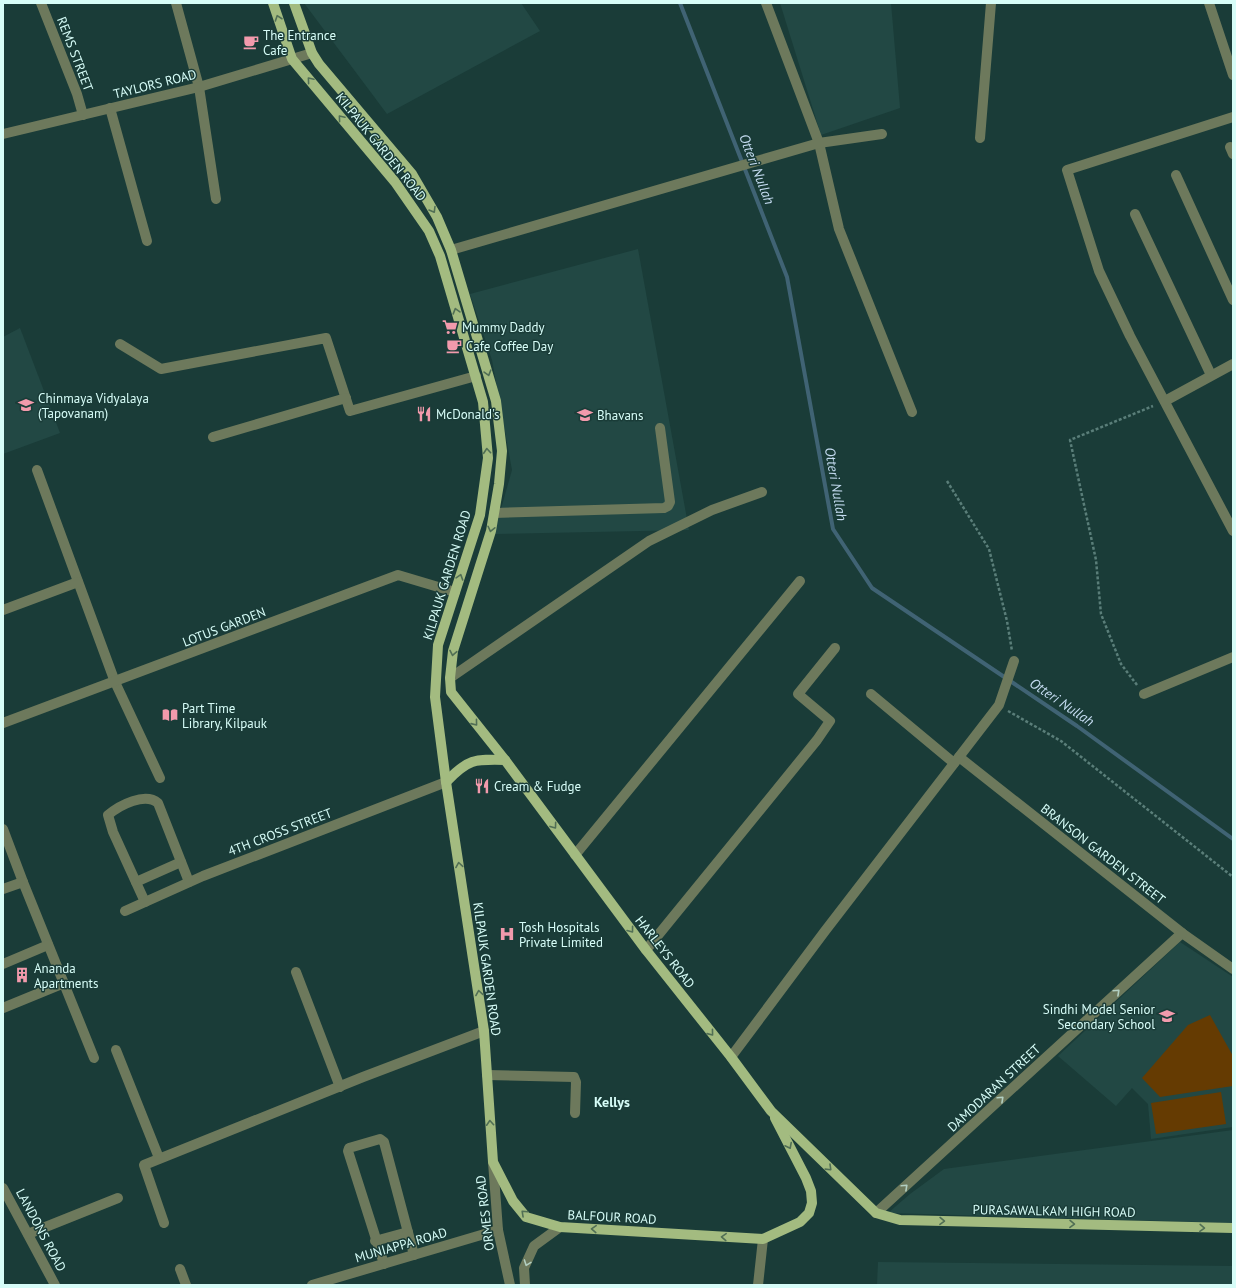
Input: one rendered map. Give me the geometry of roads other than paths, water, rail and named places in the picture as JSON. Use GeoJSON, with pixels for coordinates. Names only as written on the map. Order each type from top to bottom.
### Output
{"type":"FeatureCollection","features":[{"type":"Feature","properties":{"kind":"main road","name":"KILPAUK GARDEN ROAD"},"geometry":{"type":"LineString","coordinates":[[273,3],[292,60],[395,182],[429,231],[440,256],[483,402],[488,458],[480,515],[438,645],[435,697],[446,782],[484,1032],[493,1162]]}},
{"type":"Feature","properties":{"kind":"main road"},"geometry":{"type":"LineString","coordinates":[[294,3],[312,53],[319,64],[412,174],[437,217],[452,250],[496,401],[502,451],[500,484],[491,531],[453,651],[450,678]]}},
{"type":"Feature","properties":{"kind":"main road","name":"HARLEYS ROAD"},"geometry":{"type":"LineString","coordinates":[[450,678],[450,692],[505,760],[646,950],[731,1057],[771,1111],[876,1213]]}},
{"type":"Feature","properties":{"kind":"main road"},"geometry":{"type":"LineString","coordinates":[[446,782],[461,767],[477,760],[505,760]]}},
{"type":"Feature","properties":{"kind":"main road"},"geometry":{"type":"LineString","coordinates":[[763,1239],[800,1222],[809,1213],[812,1203],[811,1191],[806,1178],[771,1111]]}},
{"type":"Feature","properties":{"kind":"main road","name":"BALFOUR ROAD"},"geometry":{"type":"LineString","coordinates":[[493,1162],[513,1201],[526,1217],[560,1227],[763,1239]]}},
{"type":"Feature","properties":{"kind":"main road","name":"PURASAWALKAM HIGH ROAD"},"geometry":{"type":"LineString","coordinates":[[876,1213],[900,1220],[1233,1228]]}},
{"type":"Feature","properties":{"kind":"street","name":"REMS STREET"},"geometry":{"type":"LineString","coordinates":[[40,3],[77,94],[83,115]]}},
{"type":"Feature","properties":{"kind":"street"},"geometry":{"type":"LineString","coordinates":[[176,3],[199,87],[216,199]]}},
{"type":"Feature","properties":{"kind":"street"},"geometry":{"type":"LineString","coordinates":[[766,3],[818,143],[839,229],[912,412]]}},
{"type":"Feature","properties":{"kind":"street"},"geometry":{"type":"LineString","coordinates":[[980,138],[991,3]]}},
{"type":"Feature","properties":{"kind":"street"},"geometry":{"type":"LineString","coordinates":[[1209,3],[1233,75]]}},
{"type":"Feature","properties":{"kind":"street","name":"TAYLORS ROAD"},"geometry":{"type":"LineString","coordinates":[[3,134],[199,87],[312,53]]}},
{"type":"Feature","properties":{"kind":"street"},"geometry":{"type":"LineString","coordinates":[[110,108],[147,241]]}},
{"type":"Feature","properties":{"kind":"street"},"geometry":{"type":"LineString","coordinates":[[1233,117],[1067,170],[1099,272],[1130,336],[1233,531]]}},
{"type":"Feature","properties":{"kind":"street"},"geometry":{"type":"LineString","coordinates":[[452,250],[818,143],[882,134]]}},
{"type":"Feature","properties":{"kind":"street"},"geometry":{"type":"LineString","coordinates":[[1176,175],[1233,300]]}},
{"type":"Feature","properties":{"kind":"street"},"geometry":{"type":"LineString","coordinates":[[1135,214],[1211,375]]}},
{"type":"Feature","properties":{"kind":"street"},"geometry":{"type":"LineString","coordinates":[[120,344],[161,369],[326,338],[350,411],[476,376]]}},
{"type":"Feature","properties":{"kind":"street"},"geometry":{"type":"LineString","coordinates":[[1165,401],[1233,364]]}},
{"type":"Feature","properties":{"kind":"street"},"geometry":{"type":"LineString","coordinates":[[213,437],[346,398]]}},
{"type":"Feature","properties":{"kind":"street"},"geometry":{"type":"LineString","coordinates":[[494,513],[664,508],[668,506],[670,502],[660,428]]}},
{"type":"Feature","properties":{"kind":"street"},"geometry":{"type":"LineString","coordinates":[[37,470],[115,682],[160,778]]}},
{"type":"Feature","properties":{"kind":"street"},"geometry":{"type":"LineString","coordinates":[[450,678],[649,541],[712,510],[762,492]]}},
{"type":"Feature","properties":{"kind":"street","name":"LOTUS GARDEN"},"geometry":{"type":"LineString","coordinates":[[3,723],[398,575],[455,592]]}},
{"type":"Feature","properties":{"kind":"street"},"geometry":{"type":"LineString","coordinates":[[575,855],[800,581]]}},
{"type":"Feature","properties":{"kind":"street"},"geometry":{"type":"LineString","coordinates":[[3,610],[78,582]]}},
{"type":"Feature","properties":{"kind":"street"},"geometry":{"type":"LineString","coordinates":[[646,950],[817,740],[830,721],[798,694],[835,648]]}},
{"type":"Feature","properties":{"kind":"street"},"geometry":{"type":"LineString","coordinates":[[1144,694],[1233,657]]}},
{"type":"Feature","properties":{"kind":"street"},"geometry":{"type":"LineString","coordinates":[[731,1057],[825,931],[999,705],[1014,661]]}},
{"type":"Feature","properties":{"kind":"street","name":"BRANSON GARDEN STREET"},"geometry":{"type":"LineString","coordinates":[[871,694],[1182,933],[1233,969]]}},
{"type":"Feature","properties":{"kind":"street","name":"4TH CROSS STREET"},"geometry":{"type":"LineString","coordinates":[[125,911],[189,882],[446,782]]}},
{"type":"Feature","properties":{"kind":"street"},"geometry":{"type":"LineString","coordinates":[[145,902],[108,815],[114,809],[144,798],[152,798],[158,803],[189,882]]}},
{"type":"Feature","properties":{"kind":"street"},"geometry":{"type":"LineString","coordinates":[[3,829],[94,1058]]}},
{"type":"Feature","properties":{"kind":"street"},"geometry":{"type":"LineString","coordinates":[[136,882],[181,862]]}},
{"type":"Feature","properties":{"kind":"street"},"geometry":{"type":"LineString","coordinates":[[3,889],[23,882]]}},
{"type":"Feature","properties":{"kind":"street","name":"DAMODARAN STREET"},"geometry":{"type":"LineString","coordinates":[[876,1213],[1182,933]]}},
{"type":"Feature","properties":{"kind":"street"},"geometry":{"type":"LineString","coordinates":[[3,964],[48,945]]}},
{"type":"Feature","properties":{"kind":"street"},"geometry":{"type":"LineString","coordinates":[[296,972],[340,1087]]}},
{"type":"Feature","properties":{"kind":"street"},"geometry":{"type":"LineString","coordinates":[[3,1008],[64,983]]}},
{"type":"Feature","properties":{"kind":"street"},"geometry":{"type":"LineString","coordinates":[[164,1223],[144,1165],[340,1087],[484,1032]]}},
{"type":"Feature","properties":{"kind":"street"},"geometry":{"type":"LineString","coordinates":[[116,1050],[159,1158]]}},
{"type":"Feature","properties":{"kind":"street"},"geometry":{"type":"LineString","coordinates":[[487,1075],[574,1077],[576,1082],[575,1113]]}},
{"type":"Feature","properties":{"kind":"street"},"geometry":{"type":"LineString","coordinates":[[384,1264],[375,1241],[348,1151],[350,1148],[380,1140],[384,1142],[414,1255]]}},
{"type":"Feature","properties":{"kind":"street","name":"ORMES ROAD"},"geometry":{"type":"LineString","coordinates":[[493,1162],[498,1230],[510,1285]]}},
{"type":"Feature","properties":{"kind":"street","name":"LANDONS ROAD"},"geometry":{"type":"LineString","coordinates":[[3,1188],[55,1285]]}},
{"type":"Feature","properties":{"kind":"street"},"geometry":{"type":"LineString","coordinates":[[28,1234],[118,1198]]}},
{"type":"Feature","properties":{"kind":"street"},"geometry":{"type":"LineString","coordinates":[[525,1285],[524,1268],[534,1246],[560,1227]]}},
{"type":"Feature","properties":{"kind":"street","name":"MUNIAPPA ROAD"},"geometry":{"type":"LineString","coordinates":[[312,1285],[498,1230]]}},
{"type":"Feature","properties":{"kind":"street"},"geometry":{"type":"LineString","coordinates":[[375,1241],[408,1232]]}},
{"type":"Feature","properties":{"kind":"street"},"geometry":{"type":"LineString","coordinates":[[758,1285],[763,1239]]}},
{"type":"Feature","properties":{"kind":"street"},"geometry":{"type":"LineString","coordinates":[[180,1269],[186,1285]]}},
{"type":"Feature","properties":{"kind":"waterway","name":"Otteri Nullah"},"geometry":{"type":"LineString","coordinates":[[680,3],[787,277],[833,529],[872,588],[1077,726],[1233,839]]}},
{"type":"Feature","properties":{"kind":"place","name":"The Entrance Cafe"},"geometry":{"type":"Point","coordinates":[251,42]}},
{"type":"Feature","properties":{"kind":"place","name":"Mummy Daddy"},"geometry":{"type":"Point","coordinates":[450,327]}},
{"type":"Feature","properties":{"kind":"place","name":"Cafe Coffee Day"},"geometry":{"type":"Point","coordinates":[454,346]}},
{"type":"Feature","properties":{"kind":"place","name":"Chinmaya Vidyalaya (Tapovanam)"},"geometry":{"type":"Point","coordinates":[26,405]}},
{"type":"Feature","properties":{"kind":"place","name":"McDonald's"},"geometry":{"type":"Point","coordinates":[424,414]}},
{"type":"Feature","properties":{"kind":"place","name":"Bhavans"},"geometry":{"type":"Point","coordinates":[585,415]}},
{"type":"Feature","properties":{"kind":"place","name":"Part Time Library, Kilpauk"},"geometry":{"type":"Point","coordinates":[170,715]}},
{"type":"Feature","properties":{"kind":"place","name":"Cream & Fudge"},"geometry":{"type":"Point","coordinates":[482,786]}},
{"type":"Feature","properties":{"kind":"place","name":"Tosh Hospitals Private Limited"},"geometry":{"type":"Point","coordinates":[507,934]}},
{"type":"Feature","properties":{"kind":"place","name":"Ananda Apartments"},"geometry":{"type":"Point","coordinates":[22,975]}},
{"type":"Feature","properties":{"kind":"place","name":"Sindhi Model Senior Secondary School"},"geometry":{"type":"Point","coordinates":[1167,1016]}},
{"type":"Feature","properties":{"kind":"district","name":"Kellys"},"geometry":{"type":"Point","coordinates":[612,1102]}}]}
